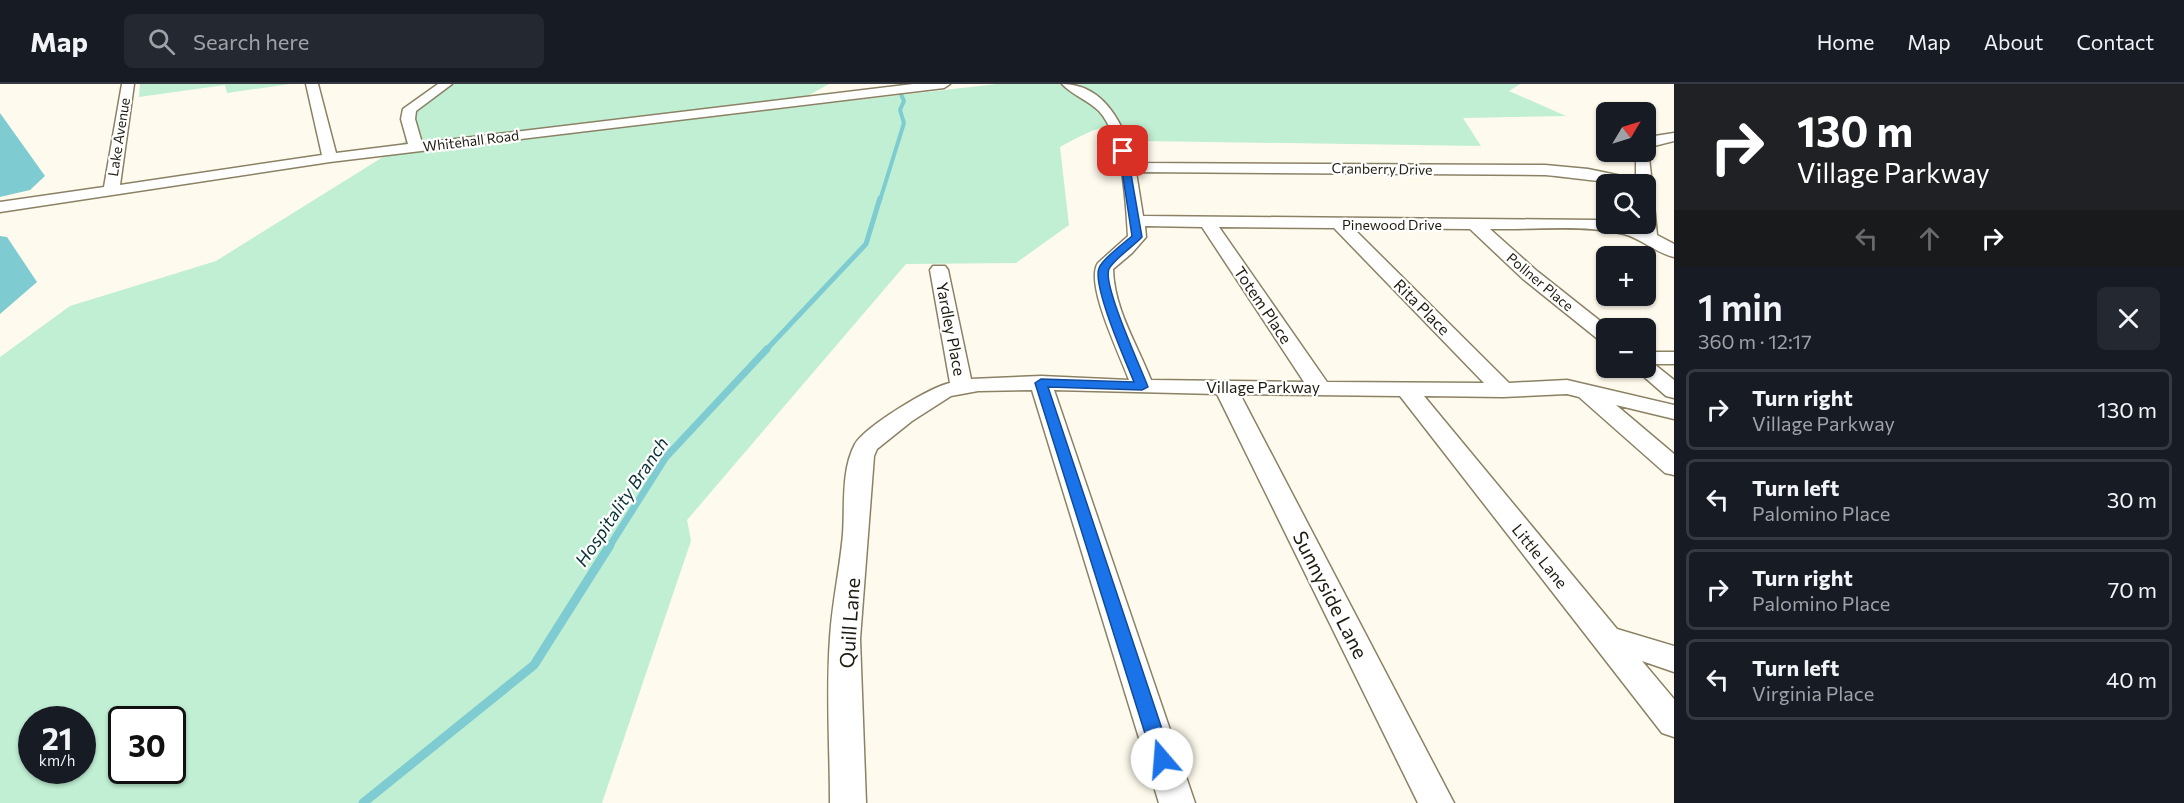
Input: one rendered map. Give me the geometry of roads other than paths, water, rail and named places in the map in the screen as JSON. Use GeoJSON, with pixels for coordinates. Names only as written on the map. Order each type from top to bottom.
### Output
{"type":"FeatureCollection","features":[{"type":"Feature","properties":{"kind":"street","name":"Lake Avenue"},"geometry":{"type":"LineString","coordinates":[[111,190],[128,84]]}},
{"type":"Feature","properties":{"kind":"street"},"geometry":{"type":"LineString","coordinates":[[312,84],[330,158]]}},
{"type":"Feature","properties":{"kind":"street"},"geometry":{"type":"LineString","coordinates":[[416,148],[408,119],[410,109],[446,84]]}},
{"type":"Feature","properties":{"kind":"street"},"geometry":{"type":"LineString","coordinates":[[837,84],[851,93]]}},
{"type":"Feature","properties":{"kind":"street","name":"Whitehall Road"},"geometry":{"type":"LineString","coordinates":[[0,207],[330,158],[762,108],[851,93],[944,84]]}},
{"type":"Feature","properties":{"kind":"street"},"geometry":{"type":"LineString","coordinates":[[1068,84],[1097,103],[1110,115],[1119,134],[1127,167],[1137,237],[1104,267],[1103,276],[1108,299],[1142,387]]}},
{"type":"Feature","properties":{"kind":"street"},"geometry":{"type":"LineString","coordinates":[[1656,140],[1674,137]]}},
{"type":"Feature","properties":{"kind":"street","name":"Cranberry Drive"},"geometry":{"type":"LineString","coordinates":[[1127,167],[1545,170],[1596,175]]}},
{"type":"Feature","properties":{"kind":"street","name":"Pinewood Drive"},"geometry":{"type":"LineString","coordinates":[[1136,221],[1595,225],[1619,227],[1648,235],[1674,252]]}},
{"type":"Feature","properties":{"kind":"street","name":"Totem Place"},"geometry":{"type":"LineString","coordinates":[[1208,223],[1319,387]]}},
{"type":"Feature","properties":{"kind":"street","name":"Rita Place"},"geometry":{"type":"LineString","coordinates":[[1340,224],[1503,390]]}},
{"type":"Feature","properties":{"kind":"street","name":"Pollner Place"},"geometry":{"type":"LineString","coordinates":[[1476,225],[1530,275],[1596,328]]}},
{"type":"Feature","properties":{"kind":"street","name":"Yardley Place"},"geometry":{"type":"LineString","coordinates":[[939,270],[962,387]]}},
{"type":"Feature","properties":{"kind":"street"},"geometry":{"type":"LineString","coordinates":[[1656,358],[1674,358]]}},
{"type":"Feature","properties":{"kind":"street"},"geometry":{"type":"LineString","coordinates":[[1656,376],[1674,390]]}},
{"type":"Feature","properties":{"kind":"street"},"geometry":{"type":"LineString","coordinates":[[1041,383],[1177,803]]}},
{"type":"Feature","properties":{"kind":"street","name":"Village Parkway"},"geometry":{"type":"LineString","coordinates":[[867,445],[904,416],[944,391],[978,384],[1503,390],[1567,387],[1674,412]]}},
{"type":"Feature","properties":{"kind":"street","name":"Sunnyside Lane"},"geometry":{"type":"LineString","coordinates":[[1224,386],[1436,803]]}},
{"type":"Feature","properties":{"kind":"street","name":"Little Lane"},"geometry":{"type":"LineString","coordinates":[[1406,389],[1674,723]]}},
{"type":"Feature","properties":{"kind":"street"},"geometry":{"type":"LineString","coordinates":[[1586,391],[1674,467]]}},
{"type":"Feature","properties":{"kind":"street","name":"Quill Lane"},"geometry":{"type":"LineString","coordinates":[[848,803],[845,639],[856,537],[859,473],[867,445]]}},
{"type":"Feature","properties":{"kind":"street"},"geometry":{"type":"LineString","coordinates":[[1607,639],[1657,652],[1674,659]]}},
{"type":"Feature","properties":{"kind":"water"},"geometry":{"type":"Polygon","coordinates":[[[0,113],[45,176],[30,190],[0,197],[0,113]]]}},
{"type":"Feature","properties":{"kind":"water"},"geometry":{"type":"Polygon","coordinates":[[[0,236],[7,237],[37,282],[0,314],[0,236]]]}},
{"type":"Feature","properties":{"kind":"waterway","name":"Hospitality Branch"},"geometry":{"type":"LineString","coordinates":[[880,200],[904,123],[900,110],[904,101],[900,92]]}},
{"type":"Feature","properties":{"kind":"waterway","name":"Hospitality Branch"},"geometry":{"type":"LineString","coordinates":[[766,350],[866,244],[880,198]]}},
{"type":"Feature","properties":{"kind":"waterway","name":"Hospitality Branch"},"geometry":{"type":"LineString","coordinates":[[609,547],[666,457],[767,349]]}},
{"type":"Feature","properties":{"kind":"waterway","name":"Hospitality Branch"},"geometry":{"type":"LineString","coordinates":[[363,803],[534,665],[610,545]]}}]}
